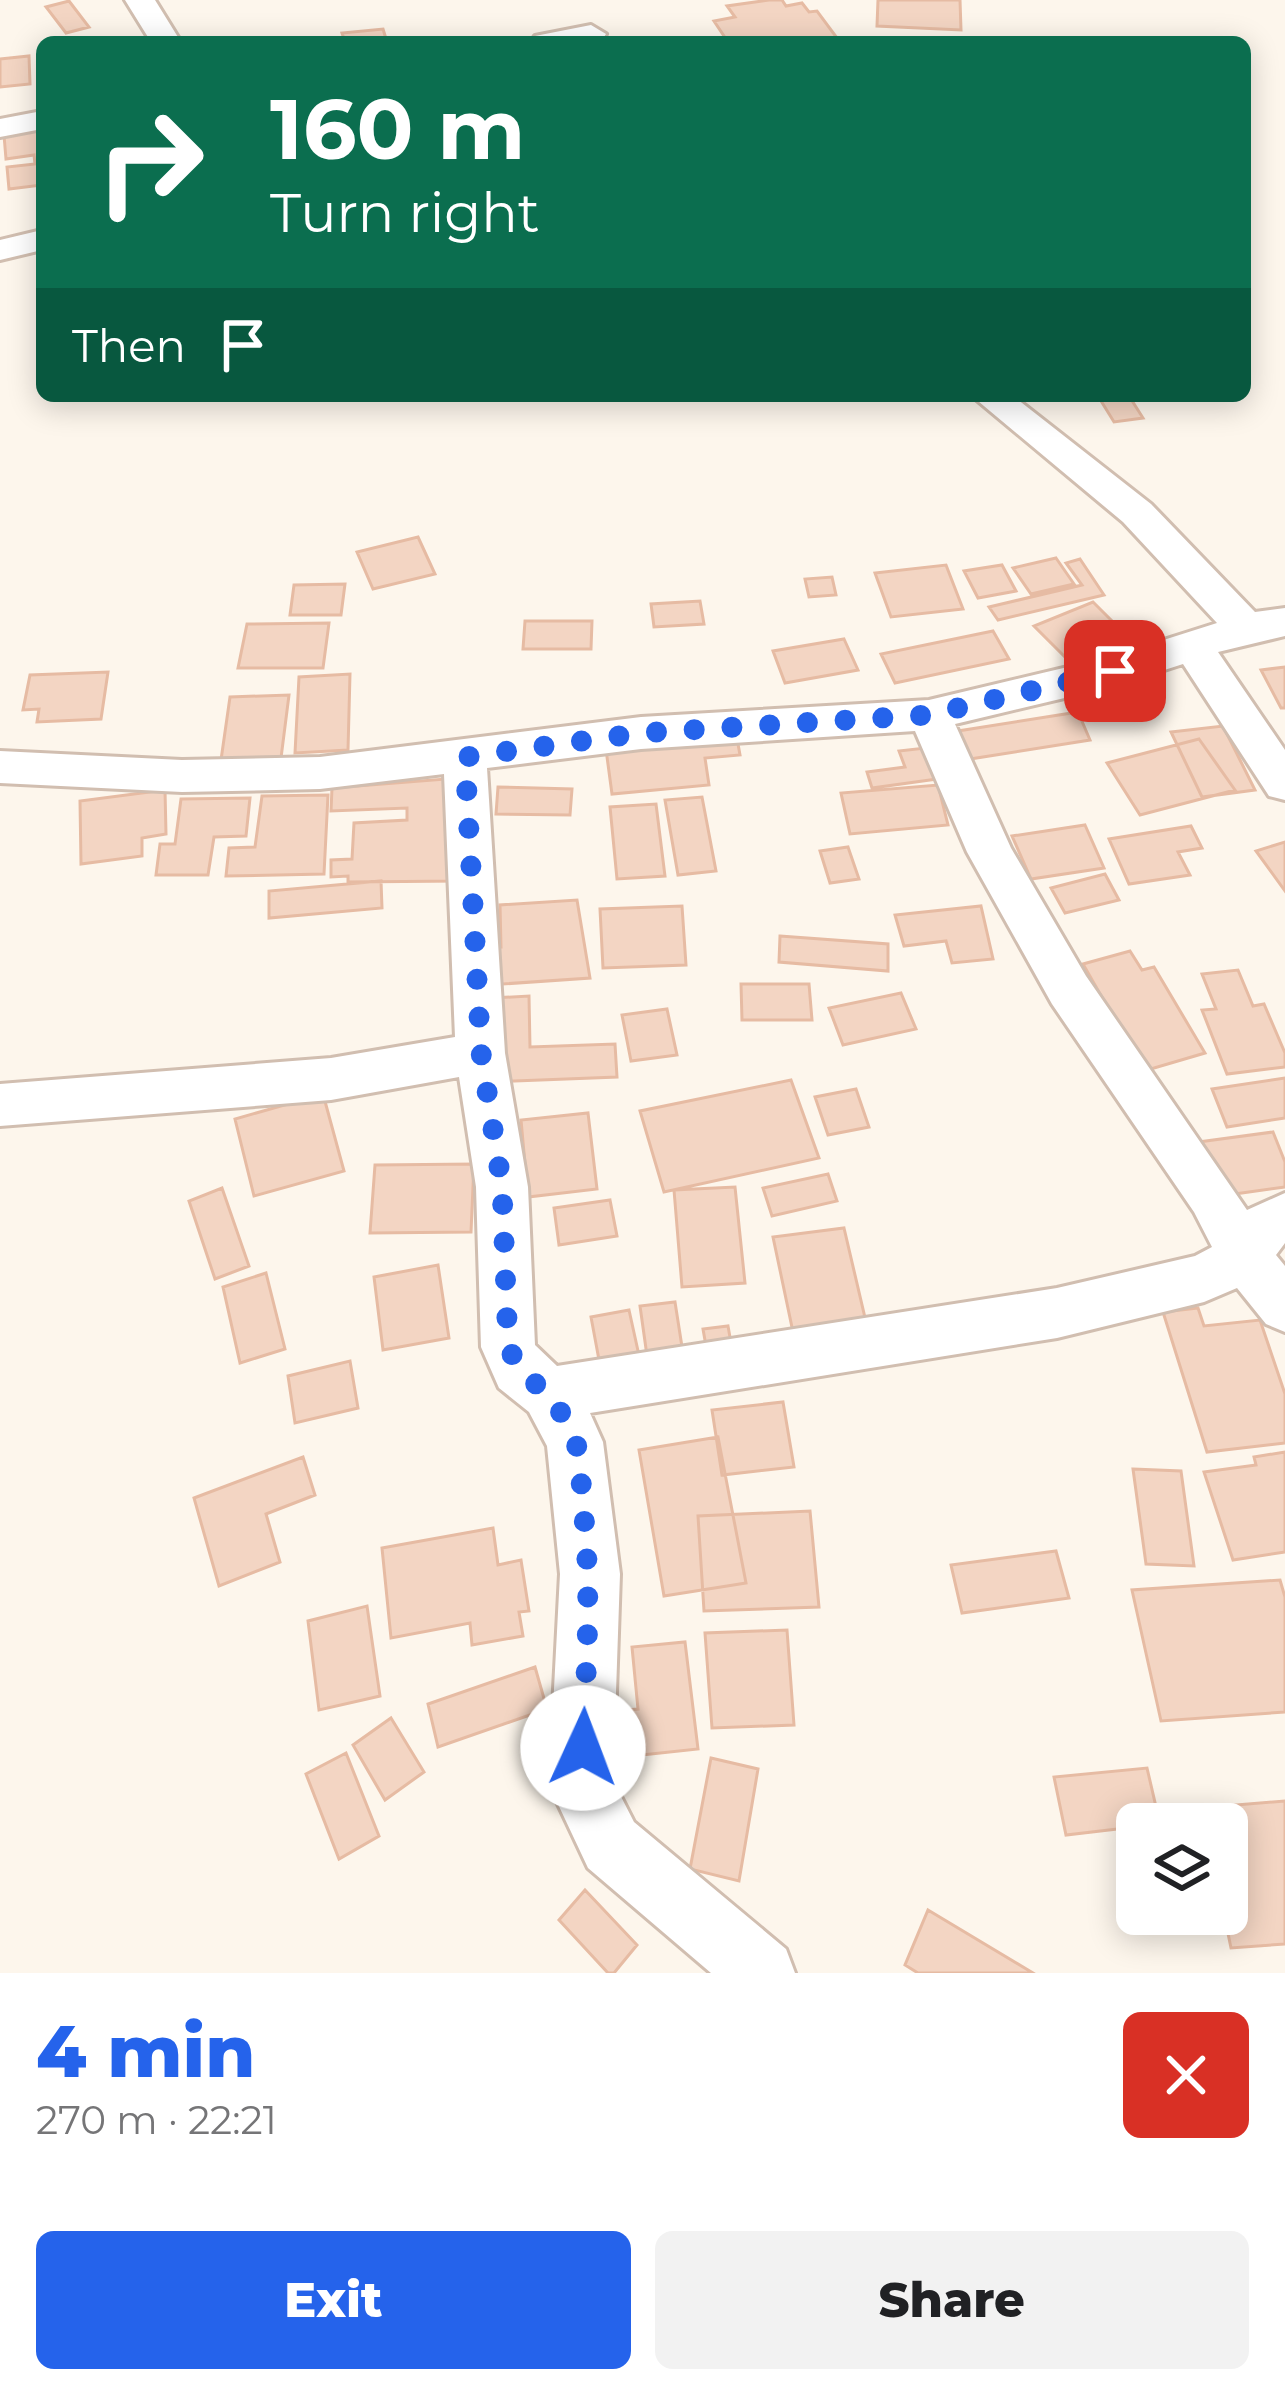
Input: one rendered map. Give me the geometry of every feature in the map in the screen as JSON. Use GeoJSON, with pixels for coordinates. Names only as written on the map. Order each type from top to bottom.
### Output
{"type":"FeatureCollection","features":[{"type":"Feature","properties":{"kind":"street"},"geometry":{"type":"LineString","coordinates":[[140,0],[162,36]]}},
{"type":"Feature","properties":{"kind":"street"},"geometry":{"type":"LineString","coordinates":[[591,0],[594,36]]}},
{"type":"Feature","properties":{"kind":"street"},"geometry":{"type":"LineString","coordinates":[[0,128],[36,121]]}},
{"type":"Feature","properties":{"kind":"street"},"geometry":{"type":"LineString","coordinates":[[0,250],[36,241]]}},
{"type":"Feature","properties":{"kind":"street"},"geometry":{"type":"LineString","coordinates":[[998,402],[1137,513],[1266,625]]}},
{"type":"Feature","properties":{"kind":"street"},"geometry":{"type":"LineString","coordinates":[[0,766],[228,775],[320,772],[641,733],[928,715],[1194,648],[1266,625]]}},
{"type":"Feature","properties":{"kind":"street"},"geometry":{"type":"LineString","coordinates":[[1194,648],[1285,784]]}},
{"type":"Feature","properties":{"kind":"street"},"geometry":{"type":"LineString","coordinates":[[928,715],[990,851],[1069,990],[1212,1196],[1245,1257],[1285,1307]]}},
{"type":"Feature","properties":{"kind":"street"},"geometry":{"type":"LineString","coordinates":[[465,757],[481,1053],[502,1186],[508,1347],[519,1370],[549,1393],[575,1442],[590,1574],[581,1785],[611,1845],[762,1973]]}},
{"type":"Feature","properties":{"kind":"street"},"geometry":{"type":"LineString","coordinates":[[0,1106],[332,1078],[481,1053]]}},
{"type":"Feature","properties":{"kind":"street"},"geometry":{"type":"LineString","coordinates":[[549,1393],[1057,1313],[1204,1278],[1245,1257],[1268,1224],[1285,1216]]}},
{"type":"Feature","properties":{"kind":"building"},"geometry":{"type":"Polygon","coordinates":[[[769,0],[782,0],[786,6],[802,3],[809,12],[817,11],[836,36],[724,36],[714,21],[735,17],[727,6],[769,0]]]}},
{"type":"Feature","properties":{"kind":"building"},"geometry":{"type":"Polygon","coordinates":[[[878,0],[960,0],[961,30],[877,26],[878,0]]]}},
{"type":"Feature","properties":{"kind":"building"},"geometry":{"type":"Polygon","coordinates":[[[69,1],[89,27],[66,33],[46,7],[69,1]]]}},
{"type":"Feature","properties":{"kind":"building"},"geometry":{"type":"Polygon","coordinates":[[[383,29],[385,36],[343,36],[383,29]]]}},
{"type":"Feature","properties":{"kind":"building"},"geometry":{"type":"Polygon","coordinates":[[[29,56],[30,84],[0,87],[0,59],[29,56]]]}},
{"type":"Feature","properties":{"kind":"building"},"geometry":{"type":"Polygon","coordinates":[[[31,124],[36,124],[36,186],[9,189],[7,167],[35,164],[34,155],[6,159],[4,135],[32,131],[31,124]]]}},
{"type":"Feature","properties":{"kind":"building"},"geometry":{"type":"Polygon","coordinates":[[[1102,402],[1133,402],[1143,418],[1114,422],[1102,402]]]}},
{"type":"Feature","properties":{"kind":"building"},"geometry":{"type":"Polygon","coordinates":[[[418,537],[435,574],[373,589],[357,552],[418,537]]]}},
{"type":"Feature","properties":{"kind":"building"},"geometry":{"type":"Polygon","coordinates":[[[1056,558],[1074,584],[1031,594],[1013,568],[1056,558]]]}},
{"type":"Feature","properties":{"kind":"building"},"geometry":{"type":"Polygon","coordinates":[[[1080,559],[1104,595],[998,620],[989,607],[1082,585],[1066,563],[1080,559]]]}},
{"type":"Feature","properties":{"kind":"building"},"geometry":{"type":"Polygon","coordinates":[[[946,565],[963,609],[891,617],[875,573],[946,565]]]}},
{"type":"Feature","properties":{"kind":"building"},"geometry":{"type":"Polygon","coordinates":[[[1002,565],[1016,591],[978,598],[964,571],[1002,565]]]}},
{"type":"Feature","properties":{"kind":"building"},"geometry":{"type":"Polygon","coordinates":[[[832,577],[836,595],[809,597],[805,579],[832,577]]]}},
{"type":"Feature","properties":{"kind":"building"},"geometry":{"type":"Polygon","coordinates":[[[345,584],[341,615],[290,615],[294,585],[345,584]]]}},
{"type":"Feature","properties":{"kind":"building"},"geometry":{"type":"Polygon","coordinates":[[[700,601],[704,624],[654,627],[651,604],[700,601]]]}},
{"type":"Feature","properties":{"kind":"building"},"geometry":{"type":"Polygon","coordinates":[[[1093,602],[1117,626],[1098,634],[1108,644],[1069,661],[1034,626],[1093,602]]]}},
{"type":"Feature","properties":{"kind":"building"},"geometry":{"type":"Polygon","coordinates":[[[525,621],[592,621],[591,649],[523,649],[525,621]]]}},
{"type":"Feature","properties":{"kind":"building"},"geometry":{"type":"Polygon","coordinates":[[[329,623],[323,668],[238,668],[247,624],[329,623]]]}},
{"type":"Feature","properties":{"kind":"building"},"geometry":{"type":"Polygon","coordinates":[[[993,631],[1009,659],[895,683],[881,654],[993,631]]]}},
{"type":"Feature","properties":{"kind":"building"},"geometry":{"type":"Polygon","coordinates":[[[844,639],[858,670],[785,683],[773,651],[844,639]]]}},
{"type":"Feature","properties":{"kind":"building"},"geometry":{"type":"Polygon","coordinates":[[[1285,667],[1285,708],[1281,708],[1261,670],[1285,667]]]}},
{"type":"Feature","properties":{"kind":"building"},"geometry":{"type":"Polygon","coordinates":[[[108,672],[101,719],[37,722],[39,709],[23,710],[30,675],[108,672]]]}},
{"type":"Feature","properties":{"kind":"building"},"geometry":{"type":"Polygon","coordinates":[[[350,674],[348,750],[295,753],[299,677],[350,674]]]}},
{"type":"Feature","properties":{"kind":"building"},"geometry":{"type":"Polygon","coordinates":[[[289,695],[281,758],[221,760],[230,697],[289,695]]]}},
{"type":"Feature","properties":{"kind":"building"},"geometry":{"type":"Polygon","coordinates":[[[1078,712],[1090,740],[970,759],[958,731],[1078,712]]]}},
{"type":"Feature","properties":{"kind":"building"},"geometry":{"type":"Polygon","coordinates":[[[1223,726],[1255,790],[1202,797],[1171,732],[1223,726]]]}},
{"type":"Feature","properties":{"kind":"building"},"geometry":{"type":"Polygon","coordinates":[[[736,733],[740,755],[705,758],[709,785],[612,794],[605,742],[736,733]]]}},
{"type":"Feature","properties":{"kind":"building"},"geometry":{"type":"Polygon","coordinates":[[[1199,739],[1235,790],[1140,815],[1107,763],[1199,739]]]}},
{"type":"Feature","properties":{"kind":"building"},"geometry":{"type":"Polygon","coordinates":[[[925,748],[937,779],[872,788],[867,772],[905,767],[899,751],[925,748]]]}},
{"type":"Feature","properties":{"kind":"building"},"geometry":{"type":"Polygon","coordinates":[[[458,778],[459,881],[348,882],[348,876],[331,877],[331,860],[352,859],[354,823],[407,820],[407,808],[331,811],[332,788],[458,778]]]}},
{"type":"Feature","properties":{"kind":"building"},"geometry":{"type":"Polygon","coordinates":[[[938,785],[948,825],[850,834],[841,793],[938,785]]]}},
{"type":"Feature","properties":{"kind":"building"},"geometry":{"type":"Polygon","coordinates":[[[498,787],[572,789],[570,815],[496,814],[498,787]]]}},
{"type":"Feature","properties":{"kind":"building"},"geometry":{"type":"Polygon","coordinates":[[[165,790],[166,834],[142,838],[142,856],[81,864],[80,801],[165,790]]]}},
{"type":"Feature","properties":{"kind":"building"},"geometry":{"type":"Polygon","coordinates":[[[328,795],[324,874],[226,876],[229,848],[255,847],[262,796],[328,795]]]}},
{"type":"Feature","properties":{"kind":"building"},"geometry":{"type":"Polygon","coordinates":[[[702,797],[716,871],[678,875],[665,800],[702,797]]]}},
{"type":"Feature","properties":{"kind":"building"},"geometry":{"type":"Polygon","coordinates":[[[250,798],[246,836],[214,837],[208,875],[156,875],[160,844],[175,844],[181,799],[250,798]]]}},
{"type":"Feature","properties":{"kind":"building"},"geometry":{"type":"Polygon","coordinates":[[[656,804],[665,876],[617,879],[610,807],[656,804]]]}},
{"type":"Feature","properties":{"kind":"building"},"geometry":{"type":"Polygon","coordinates":[[[1085,825],[1104,868],[1031,879],[1012,836],[1085,825]]]}},
{"type":"Feature","properties":{"kind":"building"},"geometry":{"type":"Polygon","coordinates":[[[1191,826],[1202,848],[1178,852],[1190,875],[1129,884],[1109,839],[1191,826]]]}},
{"type":"Feature","properties":{"kind":"building"},"geometry":{"type":"Polygon","coordinates":[[[1285,842],[1285,891],[1256,851],[1285,842]]]}},
{"type":"Feature","properties":{"kind":"building"},"geometry":{"type":"Polygon","coordinates":[[[848,847],[859,879],[830,883],[820,851],[848,847]]]}},
{"type":"Feature","properties":{"kind":"building"},"geometry":{"type":"Polygon","coordinates":[[[1105,874],[1119,900],[1065,913],[1051,888],[1105,874]]]}},
{"type":"Feature","properties":{"kind":"building"},"geometry":{"type":"Polygon","coordinates":[[[381,881],[382,908],[269,918],[269,891],[381,881]]]}},
{"type":"Feature","properties":{"kind":"building"},"geometry":{"type":"Polygon","coordinates":[[[577,900],[590,978],[488,985],[487,947],[501,947],[500,905],[577,900]]]}},
{"type":"Feature","properties":{"kind":"building"},"geometry":{"type":"Polygon","coordinates":[[[682,906],[686,965],[603,968],[600,909],[682,906]]]}},
{"type":"Feature","properties":{"kind":"building"},"geometry":{"type":"Polygon","coordinates":[[[981,906],[993,959],[952,963],[946,941],[904,946],[895,915],[981,906]]]}},
{"type":"Feature","properties":{"kind":"building"},"geometry":{"type":"Polygon","coordinates":[[[780,936],[888,944],[888,971],[779,962],[780,936]]]}},
{"type":"Feature","properties":{"kind":"building"},"geometry":{"type":"Polygon","coordinates":[[[1130,951],[1142,970],[1154,967],[1205,1053],[1144,1071],[1083,964],[1130,951]]]}},
{"type":"Feature","properties":{"kind":"building"},"geometry":{"type":"Polygon","coordinates":[[[1238,970],[1253,1006],[1264,1004],[1285,1053],[1285,1067],[1227,1074],[1202,1010],[1216,1009],[1202,974],[1238,970]]]}},
{"type":"Feature","properties":{"kind":"building"},"geometry":{"type":"Polygon","coordinates":[[[741,984],[809,984],[812,1020],[742,1020],[741,984]]]}},
{"type":"Feature","properties":{"kind":"building"},"geometry":{"type":"Polygon","coordinates":[[[901,993],[916,1029],[843,1045],[829,1008],[901,993]]]}},
{"type":"Feature","properties":{"kind":"building"},"geometry":{"type":"Polygon","coordinates":[[[529,996],[530,1047],[615,1044],[617,1077],[492,1082],[492,998],[529,996]]]}},
{"type":"Feature","properties":{"kind":"building"},"geometry":{"type":"Polygon","coordinates":[[[667,1009],[677,1055],[631,1061],[622,1015],[667,1009]]]}},
{"type":"Feature","properties":{"kind":"building"},"geometry":{"type":"Polygon","coordinates":[[[1285,1078],[1285,1118],[1227,1127],[1212,1089],[1285,1078]]]}},
{"type":"Feature","properties":{"kind":"building"},"geometry":{"type":"Polygon","coordinates":[[[791,1080],[819,1158],[664,1192],[640,1111],[791,1080]]]}},
{"type":"Feature","properties":{"kind":"building"},"geometry":{"type":"Polygon","coordinates":[[[856,1089],[869,1127],[828,1135],[815,1097],[856,1089]]]}},
{"type":"Feature","properties":{"kind":"building"},"geometry":{"type":"Polygon","coordinates":[[[323,1094],[344,1171],[254,1196],[235,1119],[323,1094]]]}},
{"type":"Feature","properties":{"kind":"building"},"geometry":{"type":"Polygon","coordinates":[[[588,1113],[597,1189],[528,1197],[521,1120],[588,1113]]]}},
{"type":"Feature","properties":{"kind":"building"},"geometry":{"type":"Polygon","coordinates":[[[1273,1132],[1285,1162],[1285,1187],[1213,1197],[1191,1143],[1273,1132]]]}},
{"type":"Feature","properties":{"kind":"building"},"geometry":{"type":"Polygon","coordinates":[[[474,1164],[471,1232],[370,1233],[375,1165],[474,1164]]]}},
{"type":"Feature","properties":{"kind":"building"},"geometry":{"type":"Polygon","coordinates":[[[828,1174],[837,1201],[772,1216],[763,1188],[828,1174]]]}},
{"type":"Feature","properties":{"kind":"building"},"geometry":{"type":"Polygon","coordinates":[[[735,1187],[745,1283],[682,1287],[674,1190],[735,1187]]]}},
{"type":"Feature","properties":{"kind":"building"},"geometry":{"type":"Polygon","coordinates":[[[222,1188],[249,1266],[215,1279],[189,1201],[222,1188]]]}},
{"type":"Feature","properties":{"kind":"building"},"geometry":{"type":"Polygon","coordinates":[[[610,1200],[617,1236],[559,1245],[554,1208],[610,1200]]]}},
{"type":"Feature","properties":{"kind":"building"},"geometry":{"type":"Polygon","coordinates":[[[844,1228],[866,1322],[793,1332],[773,1237],[844,1228]]]}},
{"type":"Feature","properties":{"kind":"building"},"geometry":{"type":"Polygon","coordinates":[[[438,1265],[449,1338],[383,1350],[374,1277],[438,1265]]]}},
{"type":"Feature","properties":{"kind":"building"},"geometry":{"type":"Polygon","coordinates":[[[266,1273],[285,1349],[240,1363],[223,1287],[266,1273]]]}},
{"type":"Feature","properties":{"kind":"building"},"geometry":{"type":"Polygon","coordinates":[[[675,1302],[685,1366],[649,1370],[640,1306],[675,1302]]]}},
{"type":"Feature","properties":{"kind":"building"},"geometry":{"type":"Polygon","coordinates":[[[1198,1308],[1204,1326],[1260,1320],[1285,1394],[1285,1443],[1207,1452],[1163,1312],[1198,1308]]]}},
{"type":"Feature","properties":{"kind":"building"},"geometry":{"type":"Polygon","coordinates":[[[629,1310],[642,1369],[602,1376],[591,1317],[629,1310]]]}},
{"type":"Feature","properties":{"kind":"building"},"geometry":{"type":"Polygon","coordinates":[[[728,1326],[734,1360],[709,1363],[703,1329],[728,1326]]]}},
{"type":"Feature","properties":{"kind":"building"},"geometry":{"type":"Polygon","coordinates":[[[350,1361],[358,1408],[295,1423],[288,1376],[350,1361]]]}},
{"type":"Feature","properties":{"kind":"building"},"geometry":{"type":"Polygon","coordinates":[[[783,1402],[794,1467],[722,1475],[712,1410],[783,1402]]]}},
{"type":"Feature","properties":{"kind":"building"},"geometry":{"type":"Polygon","coordinates":[[[718,1437],[746,1583],[664,1596],[639,1450],[718,1437]]]}},
{"type":"Feature","properties":{"kind":"building"},"geometry":{"type":"Polygon","coordinates":[[[1285,1452],[1285,1552],[1233,1560],[1204,1472],[1256,1465],[1254,1457],[1285,1452]]]}},
{"type":"Feature","properties":{"kind":"building"},"geometry":{"type":"Polygon","coordinates":[[[303,1457],[315,1495],[266,1514],[280,1562],[219,1586],[194,1498],[303,1457]]]}},
{"type":"Feature","properties":{"kind":"building"},"geometry":{"type":"Polygon","coordinates":[[[1133,1469],[1181,1471],[1194,1566],[1146,1564],[1133,1469]]]}},
{"type":"Feature","properties":{"kind":"building"},"geometry":{"type":"Polygon","coordinates":[[[810,1511],[819,1607],[704,1611],[698,1516],[810,1511]]]}},
{"type":"Feature","properties":{"kind":"building"},"geometry":{"type":"Polygon","coordinates":[[[493,1528],[498,1565],[521,1560],[529,1611],[519,1612],[523,1636],[472,1645],[470,1623],[391,1638],[382,1548],[493,1528]]]}},
{"type":"Feature","properties":{"kind":"building"},"geometry":{"type":"Polygon","coordinates":[[[1056,1551],[1069,1598],[962,1613],[951,1565],[1056,1551]]]}},
{"type":"Feature","properties":{"kind":"building"},"geometry":{"type":"Polygon","coordinates":[[[1280,1580],[1285,1597],[1285,1712],[1161,1721],[1132,1590],[1280,1580]]]}},
{"type":"Feature","properties":{"kind":"building"},"geometry":{"type":"Polygon","coordinates":[[[367,1606],[380,1696],[319,1710],[308,1621],[367,1606]]]}},
{"type":"Feature","properties":{"kind":"building"},"geometry":{"type":"Polygon","coordinates":[[[787,1630],[794,1725],[712,1728],[705,1633],[787,1630]]]}},
{"type":"Feature","properties":{"kind":"building"},"geometry":{"type":"Polygon","coordinates":[[[685,1642],[698,1749],[604,1759],[600,1712],[638,1709],[632,1647],[685,1642]]]}},
{"type":"Feature","properties":{"kind":"building"},"geometry":{"type":"Polygon","coordinates":[[[535,1667],[547,1709],[438,1747],[428,1704],[535,1667]]]}},
{"type":"Feature","properties":{"kind":"building"},"geometry":{"type":"Polygon","coordinates":[[[391,1718],[424,1772],[385,1800],[353,1745],[391,1718]]]}},
{"type":"Feature","properties":{"kind":"building"},"geometry":{"type":"Polygon","coordinates":[[[346,1753],[379,1836],[339,1859],[306,1774],[346,1753]]]}},
{"type":"Feature","properties":{"kind":"building"},"geometry":{"type":"Polygon","coordinates":[[[711,1758],[758,1769],[739,1881],[690,1869],[711,1758]]]}},
{"type":"Feature","properties":{"kind":"building"},"geometry":{"type":"Polygon","coordinates":[[[1147,1768],[1155,1803],[1116,1803],[1116,1829],[1066,1835],[1054,1777],[1147,1768]]]}},
{"type":"Feature","properties":{"kind":"building"},"geometry":{"type":"Polygon","coordinates":[[[1285,1801],[1285,1944],[1231,1948],[1228,1935],[1248,1935],[1248,1804],[1285,1801]]]}},
{"type":"Feature","properties":{"kind":"building"},"geometry":{"type":"Polygon","coordinates":[[[585,1890],[637,1945],[614,1973],[608,1973],[559,1920],[585,1890]]]}},
{"type":"Feature","properties":{"kind":"building"},"geometry":{"type":"Polygon","coordinates":[[[928,1910],[1033,1973],[918,1973],[905,1965],[928,1910]]]}},
{"type":"Feature","properties":{"kind":"route"},"geometry":{"type":"LineString","coordinates":[[583,1748],[590,1574],[581,1489],[575,1442],[549,1393],[519,1370],[508,1347],[502,1186],[481,1053],[465,757],[641,733],[928,715],[1115,671]]}}]}
